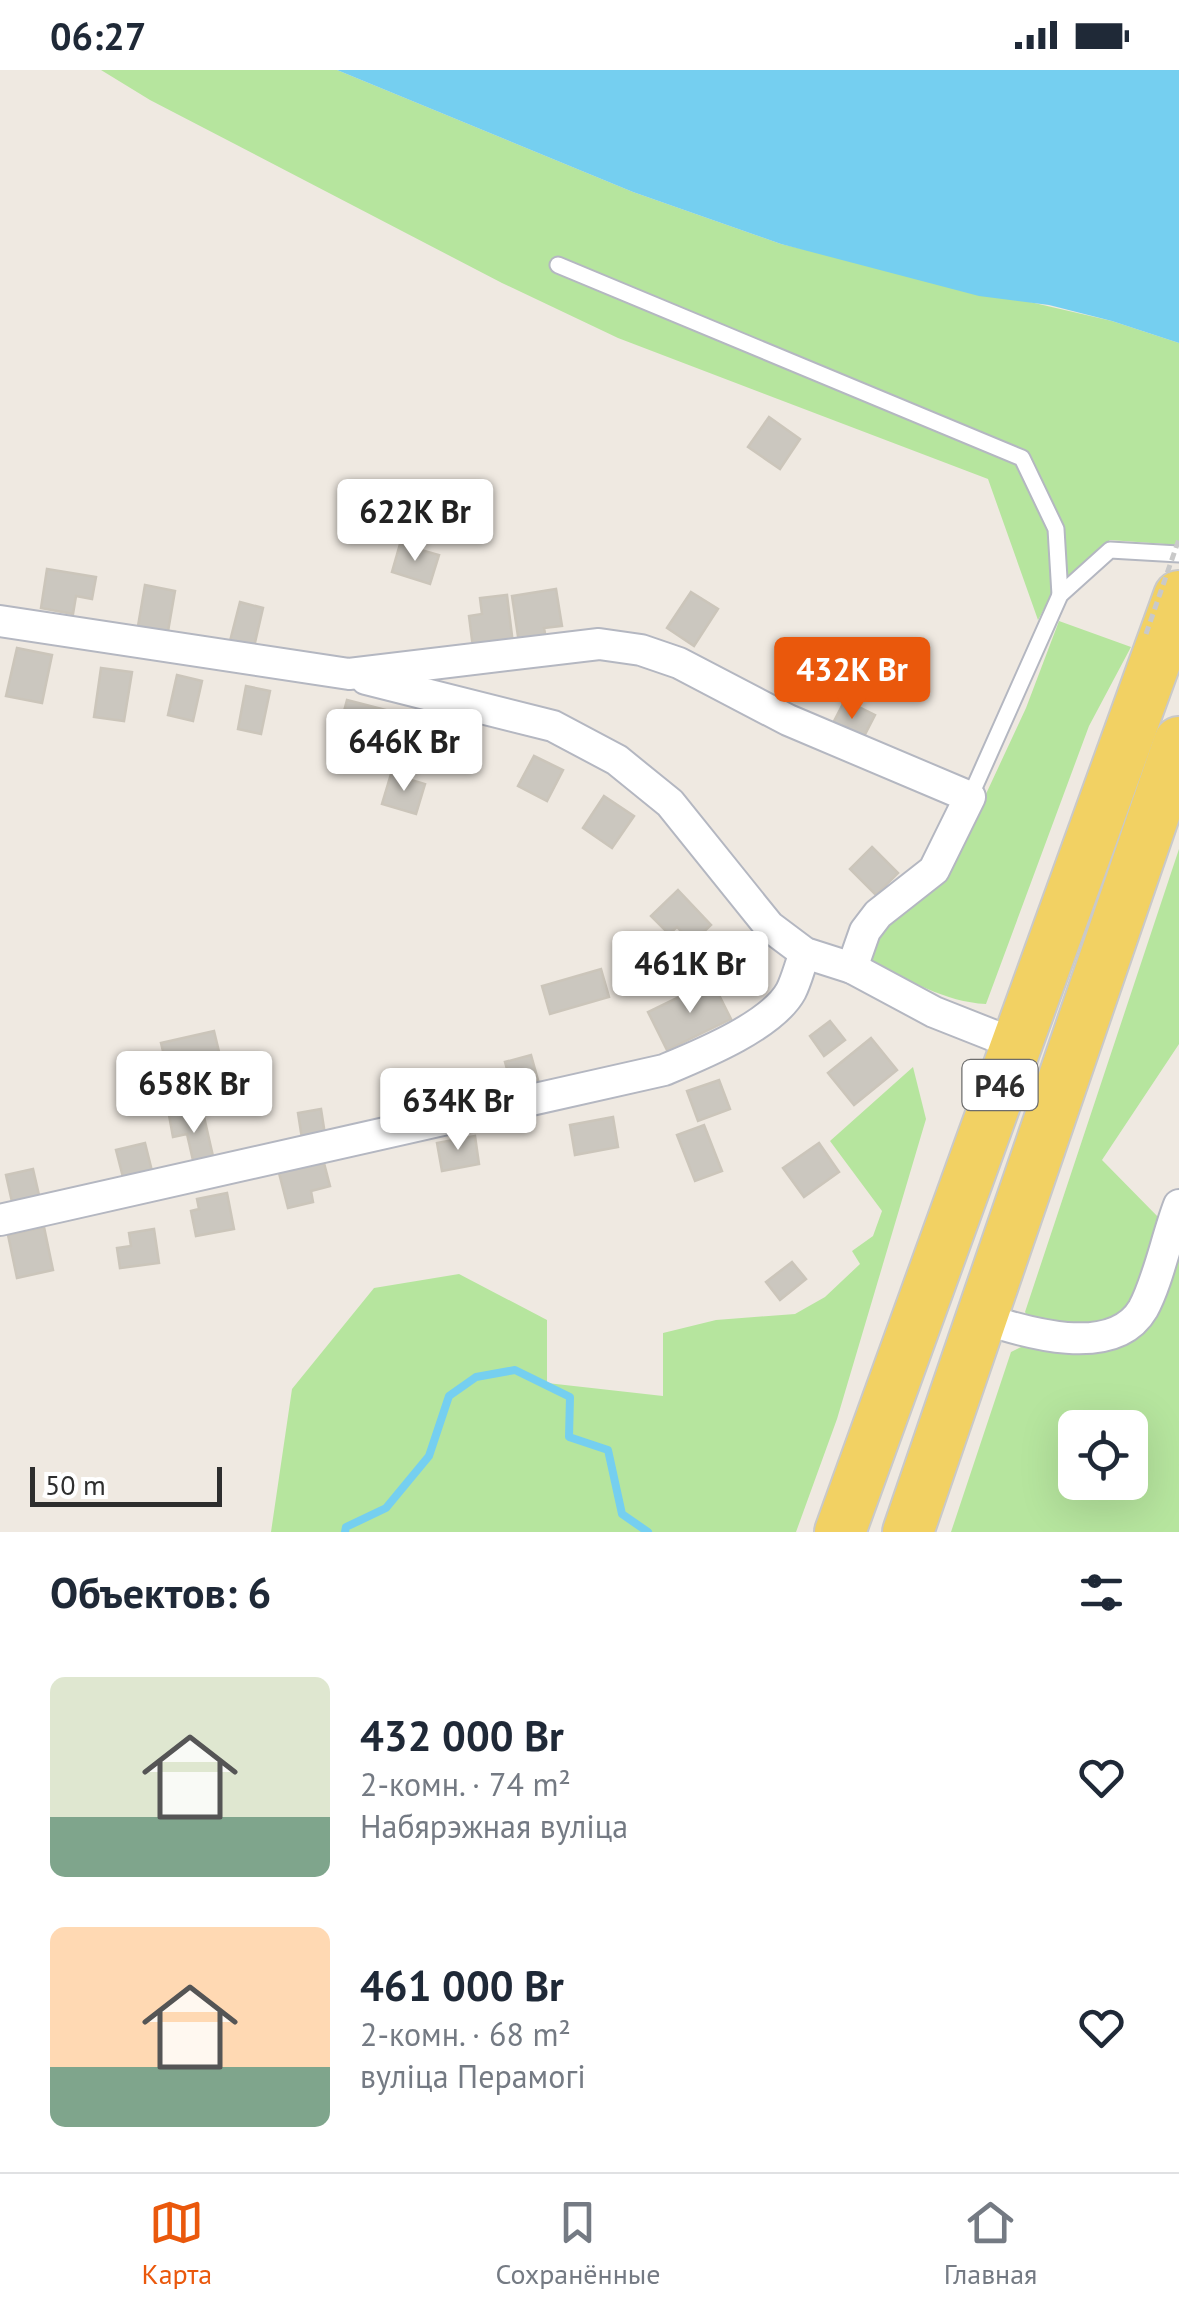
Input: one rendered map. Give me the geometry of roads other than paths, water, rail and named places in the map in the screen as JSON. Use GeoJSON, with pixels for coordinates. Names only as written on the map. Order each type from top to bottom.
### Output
{"type":"FeatureCollection","features":[{"type":"Feature","properties":{"kind":"main road","name":"Р46"},"geometry":{"type":"LineString","coordinates":[[840,1532],[1163,623]]}},
{"type":"Feature","properties":{"kind":"main road","name":"Р46"},"geometry":{"type":"LineString","coordinates":[[908,1532],[1179,742]]}},
{"type":"Feature","properties":{"kind":"street"},"geometry":{"type":"LineString","coordinates":[[0,622],[349,674],[553,726],[617,760],[670,803],[770,926],[805,953],[852,968],[934,1012],[1015,1044]]}},
{"type":"Feature","properties":{"kind":"street"},"geometry":{"type":"LineString","coordinates":[[349,674],[599,644],[640,650],[680,662],[788,720],[970,796],[934,870],[878,914],[865,931],[852,968]]}},
{"type":"Feature","properties":{"kind":"street"},"geometry":{"type":"LineString","coordinates":[[0,1220],[664,1070],[710,1051],[771,1014],[790,994],[805,953]]}},
{"type":"Feature","properties":{"kind":"street"},"geometry":{"type":"LineString","coordinates":[[982,1318],[1018,1330],[1073,1340],[1098,1338],[1118,1330],[1140,1314],[1179,1205]]}},
{"type":"Feature","properties":{"kind":"lane"},"geometry":{"type":"LineString","coordinates":[[558,265],[1022,458],[1056,529],[1060,596]]}},
{"type":"Feature","properties":{"kind":"lane"},"geometry":{"type":"LineString","coordinates":[[970,796],[1060,596],[1110,550],[1179,554]]}},
{"type":"Feature","properties":{"kind":"water"},"geometry":{"type":"Polygon","coordinates":[[[337,70],[1179,70],[1179,343],[1049,305],[979,296],[781,244],[633,192],[337,70]]]}},
{"type":"Feature","properties":{"kind":"waterway"},"geometry":{"type":"LineString","coordinates":[[345,1532],[346,1527],[386,1508],[429,1456],[449,1396],[476,1377],[515,1370],[570,1397],[569,1437],[608,1450],[622,1514],[648,1532]]}}]}
